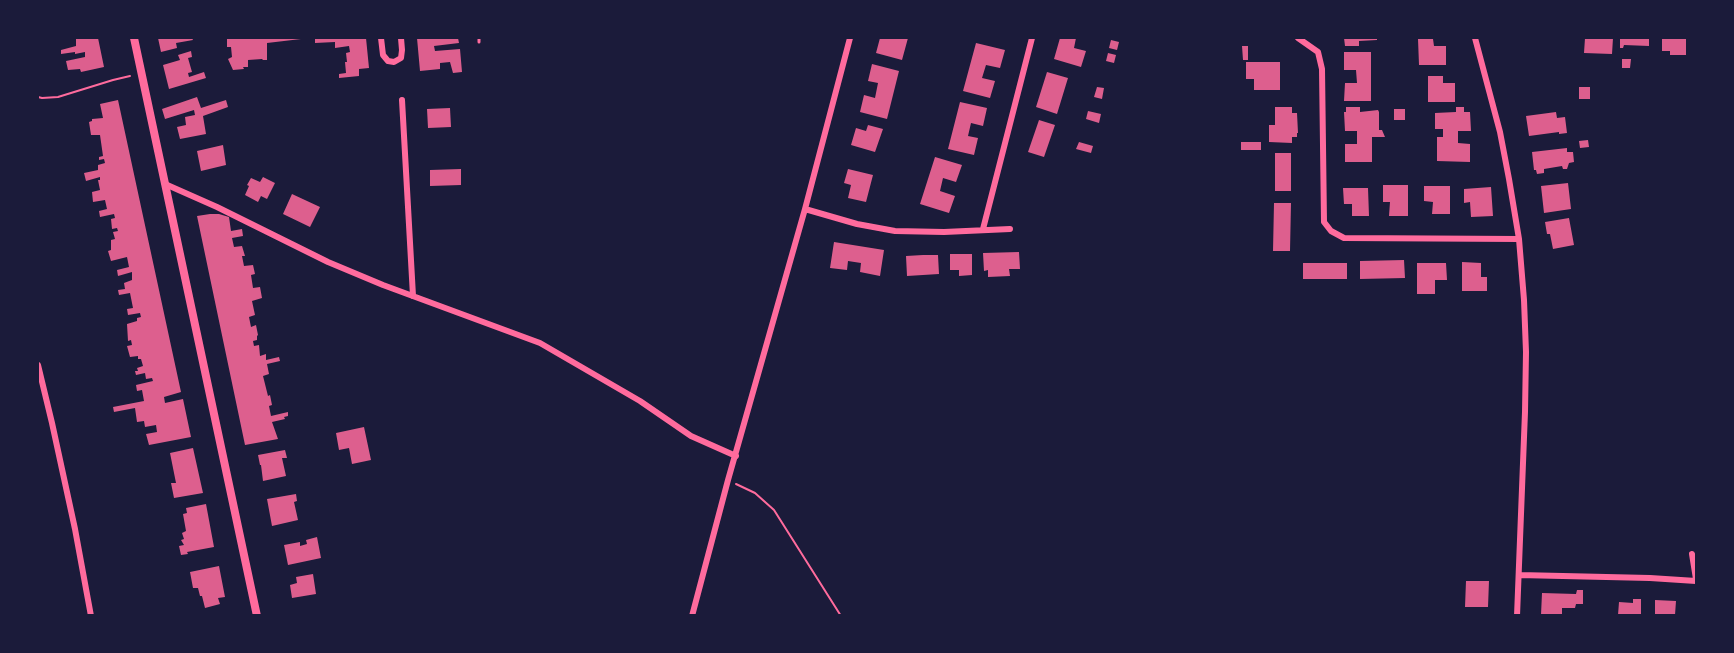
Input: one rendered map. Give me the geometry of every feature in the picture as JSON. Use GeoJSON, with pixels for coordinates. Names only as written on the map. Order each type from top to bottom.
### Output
{"type":"FeatureCollection","features":[{"type":"Feature","properties":{"kind":"main road"},"geometry":{"type":"LineString","coordinates":[[134,38],[257,615]]}},
{"type":"Feature","properties":{"kind":"street"},"geometry":{"type":"LineString","coordinates":[[381,38],[383,55],[388,61],[394,62],[401,58],[401,38]]}},
{"type":"Feature","properties":{"kind":"street"},"geometry":{"type":"LineString","coordinates":[[692,615],[850,38]]}},
{"type":"Feature","properties":{"kind":"street"},"geometry":{"type":"LineString","coordinates":[[983,230],[1032,38]]}},
{"type":"Feature","properties":{"kind":"street"},"geometry":{"type":"LineString","coordinates":[[1298,38],[1310,41],[1318,52],[1322,69],[1324,222],[1331,231],[1344,238],[1519,239]]}},
{"type":"Feature","properties":{"kind":"street"},"geometry":{"type":"LineString","coordinates":[[1475,38],[1500,132],[1519,239],[1524,300],[1526,352],[1517,615]]}},
{"type":"Feature","properties":{"kind":"street"},"geometry":{"type":"LineString","coordinates":[[402,100],[413,296]]}},
{"type":"Feature","properties":{"kind":"street"},"geometry":{"type":"LineString","coordinates":[[165,184],[328,262],[540,343],[640,401],[691,436],[736,456]]}},
{"type":"Feature","properties":{"kind":"street"},"geometry":{"type":"LineString","coordinates":[[805,209],[857,225],[895,231],[944,232],[1010,229]]}},
{"type":"Feature","properties":{"kind":"street"},"geometry":{"type":"LineString","coordinates":[[38,365],[75,529],[91,615]]}},
{"type":"Feature","properties":{"kind":"street"},"geometry":{"type":"LineString","coordinates":[[1519,575],[1696,580],[1692,554]]}},
{"type":"Feature","properties":{"kind":"path"},"geometry":{"type":"LineString","coordinates":[[38,97],[58,97],[113,80],[142,74]]}},
{"type":"Feature","properties":{"kind":"path"},"geometry":{"type":"LineString","coordinates":[[728,480],[755,493],[774,510],[841,615]]}},
{"type":"Feature","properties":{"kind":"building"},"geometry":{"type":"Polygon","coordinates":[[[98,38],[104,67],[81,72],[80,69],[68,70],[66,61],[85,57],[85,52],[61,54],[61,50],[76,46],[76,39],[98,38]]]}},
{"type":"Feature","properties":{"kind":"building"},"geometry":{"type":"Polygon","coordinates":[[[158,38],[192,38],[193,40],[176,43],[177,48],[161,52],[158,38]]]}},
{"type":"Feature","properties":{"kind":"building"},"geometry":{"type":"Polygon","coordinates":[[[227,38],[301,39],[267,43],[267,60],[248,60],[248,67],[233,70],[228,59],[232,57],[231,47],[227,47],[227,38]]]}},
{"type":"Feature","properties":{"kind":"building"},"geometry":{"type":"Polygon","coordinates":[[[315,38],[366,38],[369,68],[359,69],[359,76],[339,78],[339,74],[346,73],[346,53],[350,52],[349,46],[335,48],[335,42],[315,43],[315,38]]]}},
{"type":"Feature","properties":{"kind":"building"},"geometry":{"type":"Polygon","coordinates":[[[417,38],[458,38],[459,43],[434,46],[435,51],[460,49],[462,72],[453,73],[450,62],[440,63],[440,69],[420,71],[417,38]]]}},
{"type":"Feature","properties":{"kind":"building"},"geometry":{"type":"Polygon","coordinates":[[[880,38],[908,38],[902,60],[876,53],[880,38]]]}},
{"type":"Feature","properties":{"kind":"building"},"geometry":{"type":"Polygon","coordinates":[[[1060,38],[1076,38],[1074,48],[1086,51],[1081,67],[1054,59],[1060,38]]]}},
{"type":"Feature","properties":{"kind":"building"},"geometry":{"type":"Polygon","coordinates":[[[1344,38],[1377,38],[1377,40],[1359,41],[1359,46],[1345,46],[1344,38]]]}},
{"type":"Feature","properties":{"kind":"building"},"geometry":{"type":"Polygon","coordinates":[[[1585,38],[1613,38],[1612,54],[1584,53],[1585,38]]]}},
{"type":"Feature","properties":{"kind":"building"},"geometry":{"type":"Polygon","coordinates":[[[1620,38],[1649,38],[1649,46],[1624,45],[1620,48],[1620,38]]]}},
{"type":"Feature","properties":{"kind":"building"},"geometry":{"type":"Polygon","coordinates":[[[1662,38],[1686,38],[1686,55],[1670,55],[1670,51],[1662,51],[1662,38]]]}},
{"type":"Feature","properties":{"kind":"building"},"geometry":{"type":"Polygon","coordinates":[[[1418,39],[1433,39],[1434,46],[1446,46],[1446,65],[1419,65],[1418,39]]]}},
{"type":"Feature","properties":{"kind":"building"},"geometry":{"type":"Polygon","coordinates":[[[1111,40],[1119,42],[1117,50],[1109,48],[1111,40]]]}},
{"type":"Feature","properties":{"kind":"building"},"geometry":{"type":"Polygon","coordinates":[[[976,43],[1005,50],[1000,68],[986,65],[982,78],[995,81],[990,98],[963,91],[976,43]]]}},
{"type":"Feature","properties":{"kind":"building"},"geometry":{"type":"Polygon","coordinates":[[[1242,46],[1248,46],[1248,60],[1243,60],[1242,46]]]}},
{"type":"Feature","properties":{"kind":"building"},"geometry":{"type":"Polygon","coordinates":[[[191,51],[192,57],[188,58],[192,72],[188,73],[189,77],[204,72],[206,78],[169,89],[163,65],[180,60],[178,55],[191,51]]]}},
{"type":"Feature","properties":{"kind":"building"},"geometry":{"type":"Polygon","coordinates":[[[1344,52],[1371,52],[1371,101],[1344,101],[1345,83],[1357,83],[1356,70],[1344,70],[1344,52]]]}},
{"type":"Feature","properties":{"kind":"building"},"geometry":{"type":"Polygon","coordinates":[[[1108,53],[1116,55],[1114,63],[1106,61],[1108,53]]]}},
{"type":"Feature","properties":{"kind":"building"},"geometry":{"type":"Polygon","coordinates":[[[1622,59],[1631,59],[1630,68],[1622,68],[1622,59]]]}},
{"type":"Feature","properties":{"kind":"building"},"geometry":{"type":"Polygon","coordinates":[[[1246,62],[1280,62],[1280,90],[1254,90],[1254,79],[1246,79],[1246,62]]]}},
{"type":"Feature","properties":{"kind":"building"},"geometry":{"type":"Polygon","coordinates":[[[872,64],[899,71],[887,119],[860,112],[864,95],[875,98],[878,83],[868,81],[872,64]]]}},
{"type":"Feature","properties":{"kind":"building"},"geometry":{"type":"Polygon","coordinates":[[[1047,72],[1068,78],[1057,114],[1036,107],[1047,72]]]}},
{"type":"Feature","properties":{"kind":"building"},"geometry":{"type":"Polygon","coordinates":[[[1428,76],[1443,76],[1443,83],[1455,83],[1455,102],[1428,102],[1428,76]]]}},
{"type":"Feature","properties":{"kind":"building"},"geometry":{"type":"Polygon","coordinates":[[[1097,87],[1104,88],[1102,99],[1094,97],[1097,87]]]}},
{"type":"Feature","properties":{"kind":"building"},"geometry":{"type":"Polygon","coordinates":[[[1579,87],[1590,87],[1590,99],[1579,99],[1579,87]]]}},
{"type":"Feature","properties":{"kind":"building"},"geometry":{"type":"Polygon","coordinates":[[[197,97],[201,108],[226,100],[228,107],[203,116],[206,134],[180,139],[177,127],[186,125],[185,117],[195,115],[194,110],[165,119],[162,109],[197,97]]]}},
{"type":"Feature","properties":{"kind":"building"},"geometry":{"type":"Polygon","coordinates":[[[118,100],[181,392],[164,397],[165,403],[183,399],[191,437],[149,445],[146,434],[157,432],[156,425],[145,427],[144,421],[137,422],[135,408],[114,412],[113,407],[144,401],[142,390],[137,391],[136,385],[153,381],[152,378],[146,379],[145,373],[136,375],[137,368],[143,366],[141,359],[138,359],[138,356],[130,357],[127,346],[132,345],[131,340],[128,341],[127,324],[141,317],[140,313],[128,315],[127,309],[133,308],[130,293],[119,295],[118,290],[125,289],[124,283],[132,280],[132,272],[118,276],[117,270],[129,267],[127,257],[111,261],[108,251],[111,250],[111,240],[115,239],[113,232],[118,231],[117,228],[112,229],[111,219],[115,218],[114,214],[100,217],[99,211],[107,209],[105,200],[93,202],[92,192],[100,190],[98,180],[100,177],[86,181],[84,173],[98,170],[98,165],[105,163],[104,159],[99,160],[99,157],[103,156],[100,135],[91,135],[89,122],[92,119],[103,118],[100,104],[118,100]]]}},
{"type":"Feature","properties":{"kind":"building"},"geometry":{"type":"Polygon","coordinates":[[[960,102],[987,108],[983,126],[971,123],[968,136],[978,138],[974,155],[948,149],[960,102]]]}},
{"type":"Feature","properties":{"kind":"building"},"geometry":{"type":"Polygon","coordinates":[[[1275,107],[1292,107],[1292,113],[1297,113],[1298,133],[1297,137],[1292,137],[1292,143],[1269,142],[1269,125],[1275,125],[1275,107]]]}},
{"type":"Feature","properties":{"kind":"building"},"geometry":{"type":"Polygon","coordinates":[[[1346,107],[1360,107],[1360,112],[1378,110],[1379,112],[1379,130],[1382,130],[1385,137],[1372,137],[1372,162],[1345,162],[1345,144],[1357,144],[1357,131],[1345,131],[1346,107]]]}},
{"type":"Feature","properties":{"kind":"building"},"geometry":{"type":"Polygon","coordinates":[[[1456,107],[1464,107],[1464,112],[1470,112],[1471,131],[1458,131],[1458,143],[1470,144],[1470,162],[1437,161],[1437,137],[1443,137],[1443,129],[1435,129],[1435,113],[1456,112],[1456,107]]]}},
{"type":"Feature","properties":{"kind":"building"},"geometry":{"type":"Polygon","coordinates":[[[450,108],[451,127],[428,128],[427,109],[450,108]]]}},
{"type":"Feature","properties":{"kind":"building"},"geometry":{"type":"Polygon","coordinates":[[[1394,109],[1405,109],[1405,120],[1394,120],[1394,109]]]}},
{"type":"Feature","properties":{"kind":"building"},"geometry":{"type":"Polygon","coordinates":[[[1088,111],[1101,114],[1099,123],[1086,119],[1088,111]]]}},
{"type":"Feature","properties":{"kind":"building"},"geometry":{"type":"Polygon","coordinates":[[[1556,112],[1557,118],[1565,117],[1567,133],[1529,136],[1526,116],[1556,112]]]}},
{"type":"Feature","properties":{"kind":"building"},"geometry":{"type":"Polygon","coordinates":[[[1039,120],[1055,125],[1044,157],[1028,152],[1039,120]]]}},
{"type":"Feature","properties":{"kind":"building"},"geometry":{"type":"Polygon","coordinates":[[[868,125],[883,129],[875,152],[851,145],[856,128],[866,131],[868,125]]]}},
{"type":"Feature","properties":{"kind":"building"},"geometry":{"type":"Polygon","coordinates":[[[1588,140],[1589,147],[1580,148],[1579,141],[1588,140]]]}},
{"type":"Feature","properties":{"kind":"building"},"geometry":{"type":"Polygon","coordinates":[[[1079,142],[1093,146],[1091,153],[1076,149],[1079,142]]]}},
{"type":"Feature","properties":{"kind":"building"},"geometry":{"type":"Polygon","coordinates":[[[1241,142],[1261,142],[1261,150],[1241,150],[1241,142]]]}},
{"type":"Feature","properties":{"kind":"building"},"geometry":{"type":"Polygon","coordinates":[[[223,145],[226,165],[201,171],[197,151],[223,145]]]}},
{"type":"Feature","properties":{"kind":"building"},"geometry":{"type":"Polygon","coordinates":[[[1567,148],[1567,152],[1573,152],[1574,162],[1569,163],[1567,169],[1563,169],[1562,166],[1544,169],[1544,173],[1537,174],[1534,170],[1532,152],[1567,148]]]}},
{"type":"Feature","properties":{"kind":"building"},"geometry":{"type":"Polygon","coordinates":[[[1275,153],[1291,153],[1291,191],[1275,191],[1275,153]]]}},
{"type":"Feature","properties":{"kind":"building"},"geometry":{"type":"Polygon","coordinates":[[[935,157],[962,165],[956,182],[943,178],[940,191],[955,196],[949,213],[920,204],[935,157]]]}},
{"type":"Feature","properties":{"kind":"building"},"geometry":{"type":"Polygon","coordinates":[[[461,169],[461,185],[430,186],[430,170],[461,169]]]}},
{"type":"Feature","properties":{"kind":"building"},"geometry":{"type":"Polygon","coordinates":[[[848,169],[873,175],[866,202],[848,198],[851,185],[844,183],[848,169]]]}},
{"type":"Feature","properties":{"kind":"building"},"geometry":{"type":"Polygon","coordinates":[[[263,177],[275,183],[267,199],[261,196],[258,202],[245,195],[249,186],[247,185],[251,178],[260,182],[263,177]]]}},
{"type":"Feature","properties":{"kind":"building"},"geometry":{"type":"Polygon","coordinates":[[[1568,183],[1571,209],[1544,213],[1541,186],[1568,183]]]}},
{"type":"Feature","properties":{"kind":"building"},"geometry":{"type":"Polygon","coordinates":[[[1383,185],[1408,185],[1408,216],[1389,216],[1390,202],[1383,202],[1383,185]]]}},
{"type":"Feature","properties":{"kind":"building"},"geometry":{"type":"Polygon","coordinates":[[[1424,186],[1450,186],[1450,214],[1432,214],[1433,202],[1424,201],[1424,186]]]}},
{"type":"Feature","properties":{"kind":"building"},"geometry":{"type":"Polygon","coordinates":[[[1491,187],[1493,216],[1471,217],[1470,202],[1464,203],[1464,189],[1491,187]]]}},
{"type":"Feature","properties":{"kind":"building"},"geometry":{"type":"Polygon","coordinates":[[[1343,188],[1368,188],[1369,216],[1352,216],[1352,204],[1344,204],[1343,188]]]}},
{"type":"Feature","properties":{"kind":"building"},"geometry":{"type":"Polygon","coordinates":[[[292,194],[320,207],[310,227],[283,214],[292,194]]]}},
{"type":"Feature","properties":{"kind":"building"},"geometry":{"type":"Polygon","coordinates":[[[1274,203],[1291,203],[1290,251],[1273,251],[1274,203]]]}},
{"type":"Feature","properties":{"kind":"building"},"geometry":{"type":"Polygon","coordinates":[[[210,214],[229,217],[231,231],[242,229],[243,236],[232,238],[234,247],[242,246],[245,256],[242,256],[244,266],[253,265],[255,274],[251,275],[253,288],[260,287],[262,298],[252,301],[255,315],[249,317],[251,327],[256,325],[258,335],[257,340],[253,341],[254,346],[259,345],[260,356],[266,354],[266,360],[279,357],[280,361],[267,364],[269,374],[263,376],[272,405],[269,406],[271,416],[288,412],[285,419],[272,422],[278,439],[245,445],[197,216],[210,214]]]}},
{"type":"Feature","properties":{"kind":"building"},"geometry":{"type":"Polygon","coordinates":[[[1569,218],[1574,245],[1553,249],[1545,222],[1569,218]]]}},
{"type":"Feature","properties":{"kind":"building"},"geometry":{"type":"Polygon","coordinates":[[[834,242],[884,250],[880,276],[860,272],[861,263],[848,261],[847,270],[830,268],[834,242]]]}},
{"type":"Feature","properties":{"kind":"building"},"geometry":{"type":"Polygon","coordinates":[[[1019,252],[1020,269],[1009,269],[1010,276],[988,277],[988,270],[984,271],[983,253],[1019,252]]]}},
{"type":"Feature","properties":{"kind":"building"},"geometry":{"type":"Polygon","coordinates":[[[950,254],[972,254],[972,275],[959,276],[959,270],[950,270],[950,254]]]}},
{"type":"Feature","properties":{"kind":"building"},"geometry":{"type":"Polygon","coordinates":[[[938,255],[939,274],[907,276],[906,256],[938,255]]]}},
{"type":"Feature","properties":{"kind":"building"},"geometry":{"type":"Polygon","coordinates":[[[1404,260],[1405,278],[1360,279],[1360,261],[1404,260]]]}},
{"type":"Feature","properties":{"kind":"building"},"geometry":{"type":"Polygon","coordinates":[[[1462,262],[1481,263],[1481,277],[1487,277],[1487,291],[1462,291],[1462,262]]]}},
{"type":"Feature","properties":{"kind":"building"},"geometry":{"type":"Polygon","coordinates":[[[1303,263],[1347,263],[1347,279],[1303,279],[1303,263]]]}},
{"type":"Feature","properties":{"kind":"building"},"geometry":{"type":"Polygon","coordinates":[[[1417,263],[1446,263],[1447,280],[1435,280],[1435,294],[1417,294],[1417,263]]]}},
{"type":"Feature","properties":{"kind":"building"},"geometry":{"type":"Polygon","coordinates":[[[364,427],[371,460],[352,464],[349,448],[339,450],[336,433],[364,427]]]}},
{"type":"Feature","properties":{"kind":"building"},"geometry":{"type":"Polygon","coordinates":[[[193,448],[203,493],[174,498],[171,483],[176,483],[170,453],[193,448]]]}},
{"type":"Feature","properties":{"kind":"building"},"geometry":{"type":"Polygon","coordinates":[[[285,450],[287,458],[282,458],[286,476],[263,481],[258,455],[285,450]]]}},
{"type":"Feature","properties":{"kind":"building"},"geometry":{"type":"Polygon","coordinates":[[[296,494],[297,501],[294,502],[298,520],[272,526],[267,499],[296,494]]]}},
{"type":"Feature","properties":{"kind":"building"},"geometry":{"type":"Polygon","coordinates":[[[206,504],[214,547],[181,555],[179,546],[184,545],[181,540],[184,539],[182,533],[186,531],[183,514],[187,513],[186,508],[206,504]]]}},
{"type":"Feature","properties":{"kind":"building"},"geometry":{"type":"Polygon","coordinates":[[[317,537],[321,558],[288,565],[284,545],[300,542],[300,546],[307,544],[306,540],[317,537]]]}},
{"type":"Feature","properties":{"kind":"building"},"geometry":{"type":"Polygon","coordinates":[[[219,566],[225,597],[218,598],[220,604],[205,608],[198,588],[193,588],[190,572],[219,566]]]}},
{"type":"Feature","properties":{"kind":"building"},"geometry":{"type":"Polygon","coordinates":[[[313,574],[316,594],[292,598],[290,585],[297,583],[296,577],[313,574]]]}},
{"type":"Feature","properties":{"kind":"building"},"geometry":{"type":"Polygon","coordinates":[[[1466,581],[1489,581],[1488,607],[1465,607],[1466,581]]]}},
{"type":"Feature","properties":{"kind":"building"},"geometry":{"type":"Polygon","coordinates":[[[1577,590],[1583,590],[1583,604],[1576,604],[1575,608],[1562,608],[1562,615],[1541,615],[1542,593],[1576,594],[1577,590]]]}},
{"type":"Feature","properties":{"kind":"building"},"geometry":{"type":"Polygon","coordinates":[[[1633,599],[1641,599],[1641,615],[1618,615],[1619,602],[1633,603],[1633,599]]]}},
{"type":"Feature","properties":{"kind":"building"},"geometry":{"type":"Polygon","coordinates":[[[1655,600],[1676,601],[1675,615],[1655,615],[1655,600]]]}}]}
